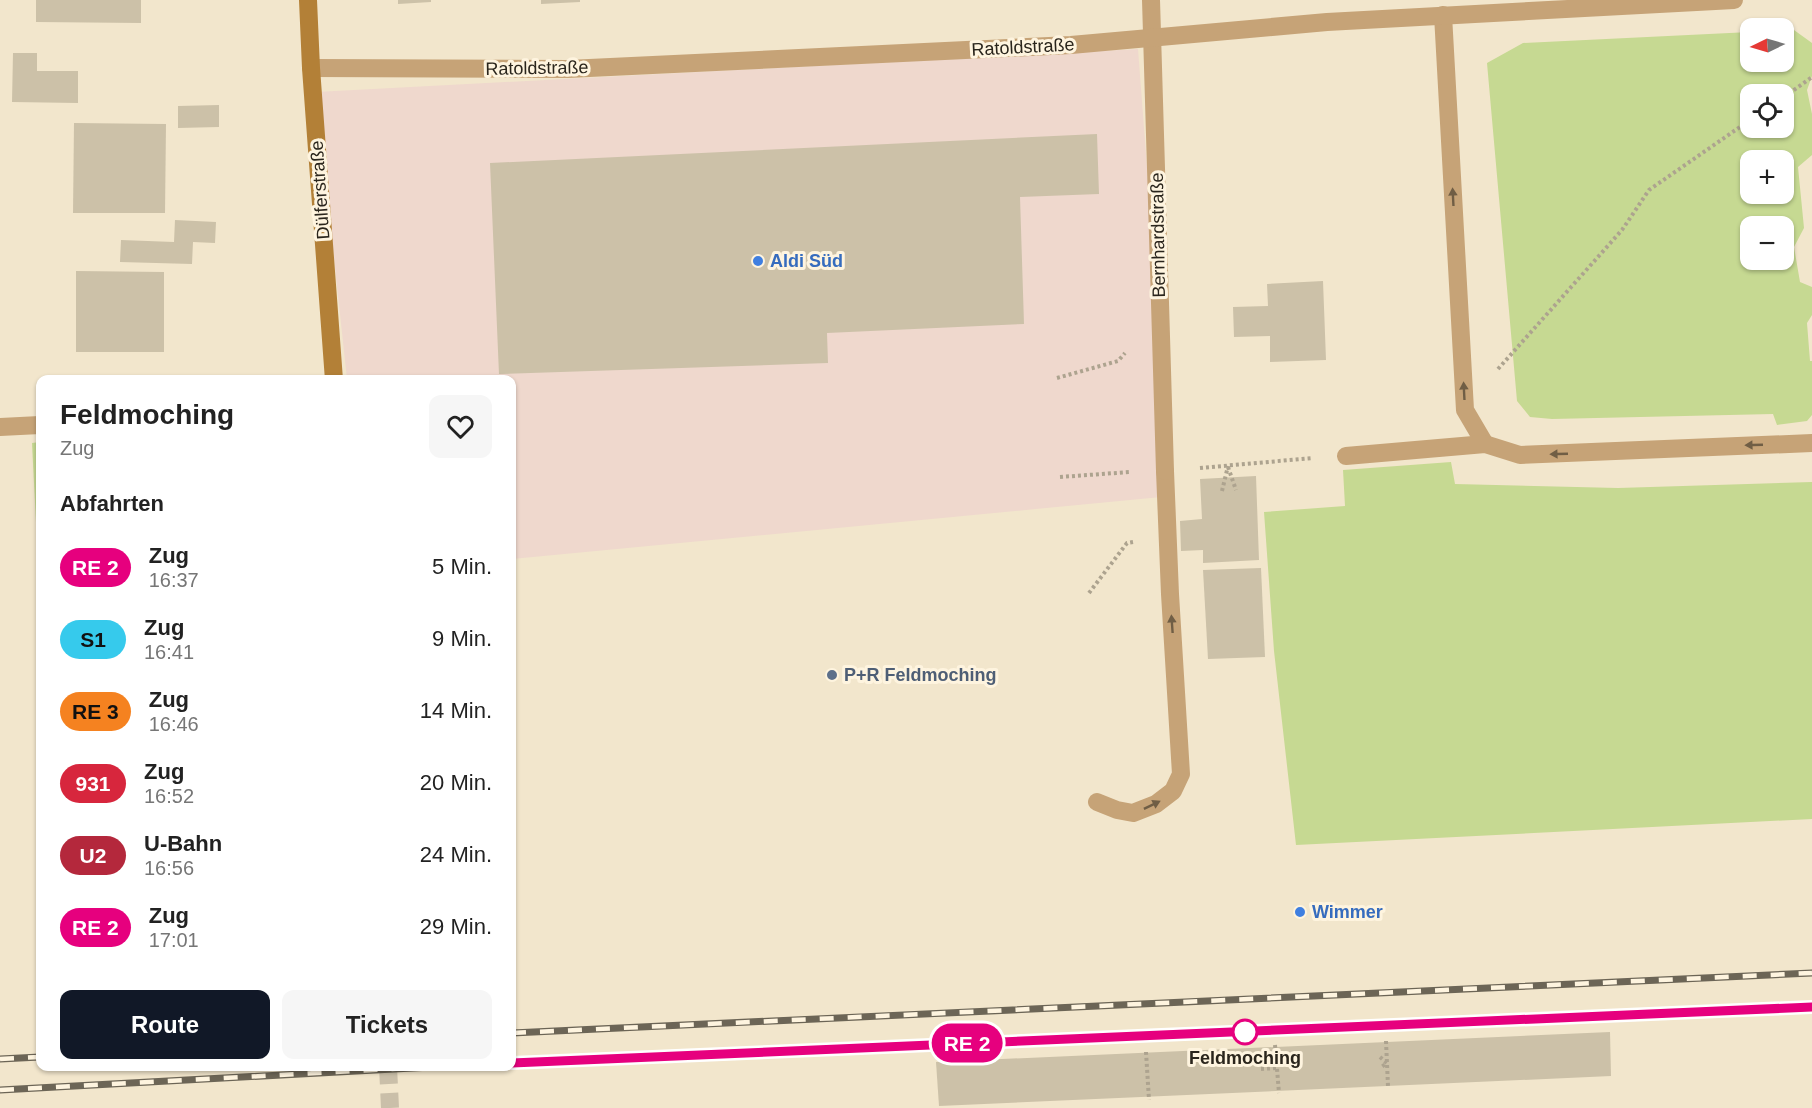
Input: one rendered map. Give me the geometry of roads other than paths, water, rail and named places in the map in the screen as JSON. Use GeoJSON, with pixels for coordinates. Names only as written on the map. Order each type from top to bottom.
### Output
{"type":"FeatureCollection","features":[{"type":"Feature","properties":{"kind":"main road","name":"Dülferstraße"},"geometry":{"type":"LineString","coordinates":[[308,0],[334,375]]}},
{"type":"Feature","properties":{"kind":"street","name":"Bernhardstraße"},"geometry":{"type":"LineString","coordinates":[[1097,802],[1117,810],[1133,813],[1156,804],[1173,791],[1181,774],[1167,540],[1151,0]]}},
{"type":"Feature","properties":{"kind":"street","name":"Ratoldstraße"},"geometry":{"type":"LineString","coordinates":[[311,68],[568,69],[1059,45],[1327,22],[1679,1],[1734,0]]}},
{"type":"Feature","properties":{"kind":"street"},"geometry":{"type":"LineString","coordinates":[[1443,15],[1465,410],[1485,444]]}},
{"type":"Feature","properties":{"kind":"street"},"geometry":{"type":"LineString","coordinates":[[0,427],[36,425]]}},
{"type":"Feature","properties":{"kind":"street"},"geometry":{"type":"LineString","coordinates":[[1346,456],[1485,444],[1520,455],[1812,443]]}},
{"type":"Feature","properties":{"kind":"tunnel"},"geometry":{"type":"LineString","coordinates":[[388,1071],[390,1108]]}},
{"type":"Feature","properties":{"kind":"railway"},"geometry":{"type":"LineString","coordinates":[[516,1033],[1812,973]]}},
{"type":"Feature","properties":{"kind":"railway"},"geometry":{"type":"LineString","coordinates":[[516,1063],[1812,1007]]}},
{"type":"Feature","properties":{"kind":"railway"},"geometry":{"type":"LineString","coordinates":[[0,1059],[36,1057]]}},
{"type":"Feature","properties":{"kind":"railway"},"geometry":{"type":"LineString","coordinates":[[0,1090],[356,1071]]}},
{"type":"Feature","properties":{"kind":"train"},"geometry":{"type":"LineString","coordinates":[[516,1063],[1812,1007]]}},
{"type":"Feature","properties":{"kind":"place","name":"Aldi Süd"},"geometry":{"type":"Point","coordinates":[758,261]}},
{"type":"Feature","properties":{"kind":"place","name":"P+R Feldmoching"},"geometry":{"type":"Point","coordinates":[832,675]}},
{"type":"Feature","properties":{"kind":"place","name":"Wimmer"},"geometry":{"type":"Point","coordinates":[1300,912]}},
{"type":"Feature","properties":{"kind":"place","name":"Feldmoching"},"geometry":{"type":"Point","coordinates":[1245,1032]}}]}
